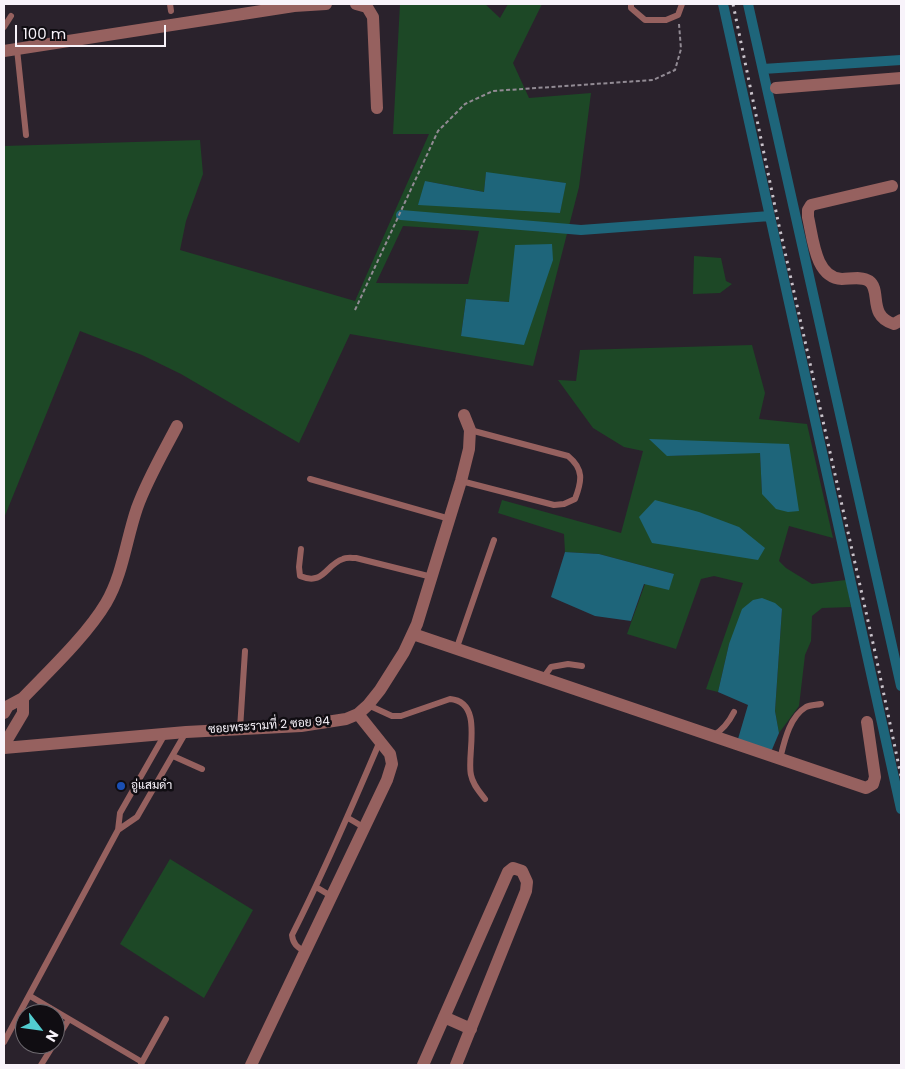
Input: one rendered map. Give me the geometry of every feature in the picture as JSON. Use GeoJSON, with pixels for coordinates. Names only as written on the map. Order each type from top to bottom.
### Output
{"type":"FeatureCollection","features":[{"type":"Feature","properties":{"kind":"street"},"geometry":{"type":"LineString","coordinates":[[10,50],[249,8],[326,4]]}},
{"type":"Feature","properties":{"kind":"street"},"geometry":{"type":"LineString","coordinates":[[356,4],[367,7],[373,17],[377,108]]}},
{"type":"Feature","properties":{"kind":"street"},"geometry":{"type":"LineString","coordinates":[[776,88],[901,78]]}},
{"type":"Feature","properties":{"kind":"street"},"geometry":{"type":"LineString","coordinates":[[892,186],[811,205],[808,210],[808,217],[819,261],[824,271],[834,278],[861,278],[869,281],[872,285],[879,315],[885,322],[894,324],[901,320]]}},
{"type":"Feature","properties":{"kind":"street","name":"ซอยพระรามที่ 2 ซอย 94"},"geometry":{"type":"LineString","coordinates":[[4,747],[186,732],[301,726],[346,719],[358,714],[368,705],[404,652],[413,634],[450,519],[469,448],[470,430],[464,415]]}},
{"type":"Feature","properties":{"kind":"street"},"geometry":{"type":"LineString","coordinates":[[4,713],[8,706],[23,698],[96,619],[118,577],[137,508],[148,481],[177,426]]}},
{"type":"Feature","properties":{"kind":"street"},"geometry":{"type":"LineString","coordinates":[[413,634],[866,788],[874,784],[875,777],[867,722]]}},
{"type":"Feature","properties":{"kind":"street"},"geometry":{"type":"LineString","coordinates":[[4,747],[23,713],[23,698]]}},
{"type":"Feature","properties":{"kind":"street"},"geometry":{"type":"LineString","coordinates":[[251,1065],[387,780],[392,764],[390,754],[358,714]]}},
{"type":"Feature","properties":{"kind":"street"},"geometry":{"type":"LineString","coordinates":[[424,1065],[508,872],[513,868],[522,871],[527,882],[526,891],[456,1065]]}},
{"type":"Feature","properties":{"kind":"street"},"geometry":{"type":"LineString","coordinates":[[444,1017],[471,1029]]}},
{"type":"Feature","properties":{"kind":"lane"},"geometry":{"type":"LineString","coordinates":[[170,4],[171,12]]}},
{"type":"Feature","properties":{"kind":"lane"},"geometry":{"type":"LineString","coordinates":[[630,4],[631,8],[645,20],[666,20],[678,15],[682,4]]}},
{"type":"Feature","properties":{"kind":"lane"},"geometry":{"type":"LineString","coordinates":[[4,27],[11,16]]}},
{"type":"Feature","properties":{"kind":"lane"},"geometry":{"type":"LineString","coordinates":[[10,50],[26,135]]}},
{"type":"Feature","properties":{"kind":"lane"},"geometry":{"type":"LineString","coordinates":[[461,481],[554,505],[564,504],[575,499],[579,489],[580,475],[577,464],[568,456],[470,430]]}},
{"type":"Feature","properties":{"kind":"lane"},"geometry":{"type":"LineString","coordinates":[[310,479],[450,519]]}},
{"type":"Feature","properties":{"kind":"lane"},"geometry":{"type":"LineString","coordinates":[[456,650],[494,540]]}},
{"type":"Feature","properties":{"kind":"lane"},"geometry":{"type":"LineString","coordinates":[[301,549],[298,567],[300,576],[312,580],[320,577],[343,558],[356,558],[432,577]]}},
{"type":"Feature","properties":{"kind":"lane"},"geometry":{"type":"LineString","coordinates":[[240,729],[245,651]]}},
{"type":"Feature","properties":{"kind":"lane"},"geometry":{"type":"LineString","coordinates":[[543,678],[551,667],[568,664],[582,666]]}},
{"type":"Feature","properties":{"kind":"lane"},"geometry":{"type":"LineString","coordinates":[[368,705],[392,716],[401,716],[450,699],[456,699],[465,707],[471,717],[470,773],[474,786],[485,799]]}},
{"type":"Feature","properties":{"kind":"lane"},"geometry":{"type":"LineString","coordinates":[[780,759],[789,729],[796,717],[806,707],[821,704]]}},
{"type":"Feature","properties":{"kind":"lane"},"geometry":{"type":"LineString","coordinates":[[713,736],[722,730],[734,712]]}},
{"type":"Feature","properties":{"kind":"lane"},"geometry":{"type":"LineString","coordinates":[[118,830],[137,817],[186,732]]}},
{"type":"Feature","properties":{"kind":"lane"},"geometry":{"type":"LineString","coordinates":[[4,1042],[118,830],[120,813],[166,734]]}},
{"type":"Feature","properties":{"kind":"lane"},"geometry":{"type":"LineString","coordinates":[[304,951],[292,941],[292,935],[348,818],[380,741]]}},
{"type":"Feature","properties":{"kind":"lane"},"geometry":{"type":"LineString","coordinates":[[173,756],[202,769]]}},
{"type":"Feature","properties":{"kind":"lane"},"geometry":{"type":"LineString","coordinates":[[348,818],[364,828]]}},
{"type":"Feature","properties":{"kind":"lane"},"geometry":{"type":"LineString","coordinates":[[316,887],[331,896]]}},
{"type":"Feature","properties":{"kind":"lane"},"geometry":{"type":"LineString","coordinates":[[30,996],[141,1063],[166,1019]]}},
{"type":"Feature","properties":{"kind":"lane"},"geometry":{"type":"LineString","coordinates":[[65,1025],[69,1019]]}},
{"type":"Feature","properties":{"kind":"lane"},"geometry":{"type":"LineString","coordinates":[[41,1065],[48,1054]]}},
{"type":"Feature","properties":{"kind":"path"},"geometry":{"type":"LineString","coordinates":[[356,310],[438,131],[465,104],[493,91],[653,80],[675,70],[681,49],[678,15]]}},
{"type":"Feature","properties":{"kind":"green space"},"geometry":{"type":"Polygon","coordinates":[[[400,4],[485,4],[500,18],[508,4],[542,4],[513,63],[529,98],[591,93],[579,187],[533,366],[350,334],[299,443],[181,374],[142,355],[80,331],[4,518],[4,146],[200,140],[203,174],[186,221],[180,250],[355,301],[429,134],[393,134],[400,4]],[[486,173],[484,192],[425,181],[560,213],[565,183],[486,173]],[[403,226],[376,283],[468,284],[479,231],[403,226]],[[466,299],[461,336],[509,302],[466,299]]]}},
{"type":"Feature","properties":{"kind":"green space"},"geometry":{"type":"Polygon","coordinates":[[[694,256],[721,258],[726,281],[732,284],[720,293],[693,294],[694,256]]]}},
{"type":"Feature","properties":{"kind":"green space"},"geometry":{"type":"Polygon","coordinates":[[[752,345],[765,393],[759,419],[807,424],[833,538],[789,526],[779,561],[786,568],[812,584],[846,580],[851,607],[822,608],[812,616],[811,641],[805,655],[799,706],[779,733],[775,711],[782,609],[729,644],[718,692],[706,689],[743,583],[714,576],[701,579],[676,649],[627,634],[645,584],[674,574],[599,554],[565,552],[564,534],[498,513],[502,500],[621,533],[643,451],[624,447],[593,428],[558,380],[576,381],[580,350],[752,345]],[[789,444],[667,456],[760,452],[762,494],[789,444]]]}},
{"type":"Feature","properties":{"kind":"green space"},"geometry":{"type":"Polygon","coordinates":[[[170,859],[253,910],[204,998],[120,944],[170,859]]]}},
{"type":"Feature","properties":{"kind":"water"},"geometry":{"type":"Polygon","coordinates":[[[486,172],[566,183],[560,213],[418,205],[425,181],[484,192],[486,172]]]}},
{"type":"Feature","properties":{"kind":"water"},"geometry":{"type":"Polygon","coordinates":[[[552,244],[553,260],[524,345],[461,336],[466,299],[509,302],[515,245],[552,244]]]}},
{"type":"Feature","properties":{"kind":"water"},"geometry":{"type":"Polygon","coordinates":[[[649,439],[789,444],[799,511],[788,512],[776,509],[762,494],[760,453],[667,456],[649,439]]]}},
{"type":"Feature","properties":{"kind":"water"},"geometry":{"type":"Polygon","coordinates":[[[655,500],[699,512],[739,527],[765,548],[758,560],[652,543],[639,517],[655,500]]]}},
{"type":"Feature","properties":{"kind":"water"},"geometry":{"type":"Polygon","coordinates":[[[565,552],[599,554],[674,574],[669,590],[644,584],[631,621],[595,616],[551,597],[565,552]]]}},
{"type":"Feature","properties":{"kind":"water"},"geometry":{"type":"Polygon","coordinates":[[[762,598],[775,603],[782,609],[775,711],[779,733],[771,752],[738,739],[748,705],[718,692],[729,644],[742,609],[753,600],[762,598]]]}},
{"type":"Feature","properties":{"kind":"waterway"},"geometry":{"type":"LineString","coordinates":[[723,4],[901,809]]}},
{"type":"Feature","properties":{"kind":"waterway"},"geometry":{"type":"LineString","coordinates":[[748,4],[901,686]]}},
{"type":"Feature","properties":{"kind":"waterway"},"geometry":{"type":"LineString","coordinates":[[763,69],[901,60]]}},
{"type":"Feature","properties":{"kind":"waterway"},"geometry":{"type":"LineString","coordinates":[[401,215],[581,230],[770,216]]}},
{"type":"Feature","properties":{"kind":"railway"},"geometry":{"type":"LineString","coordinates":[[733,4],[778,221],[901,776]]}},
{"type":"Feature","properties":{"kind":"place","name":"อู่แสมดำ"},"geometry":{"type":"Point","coordinates":[121,786]}}]}
